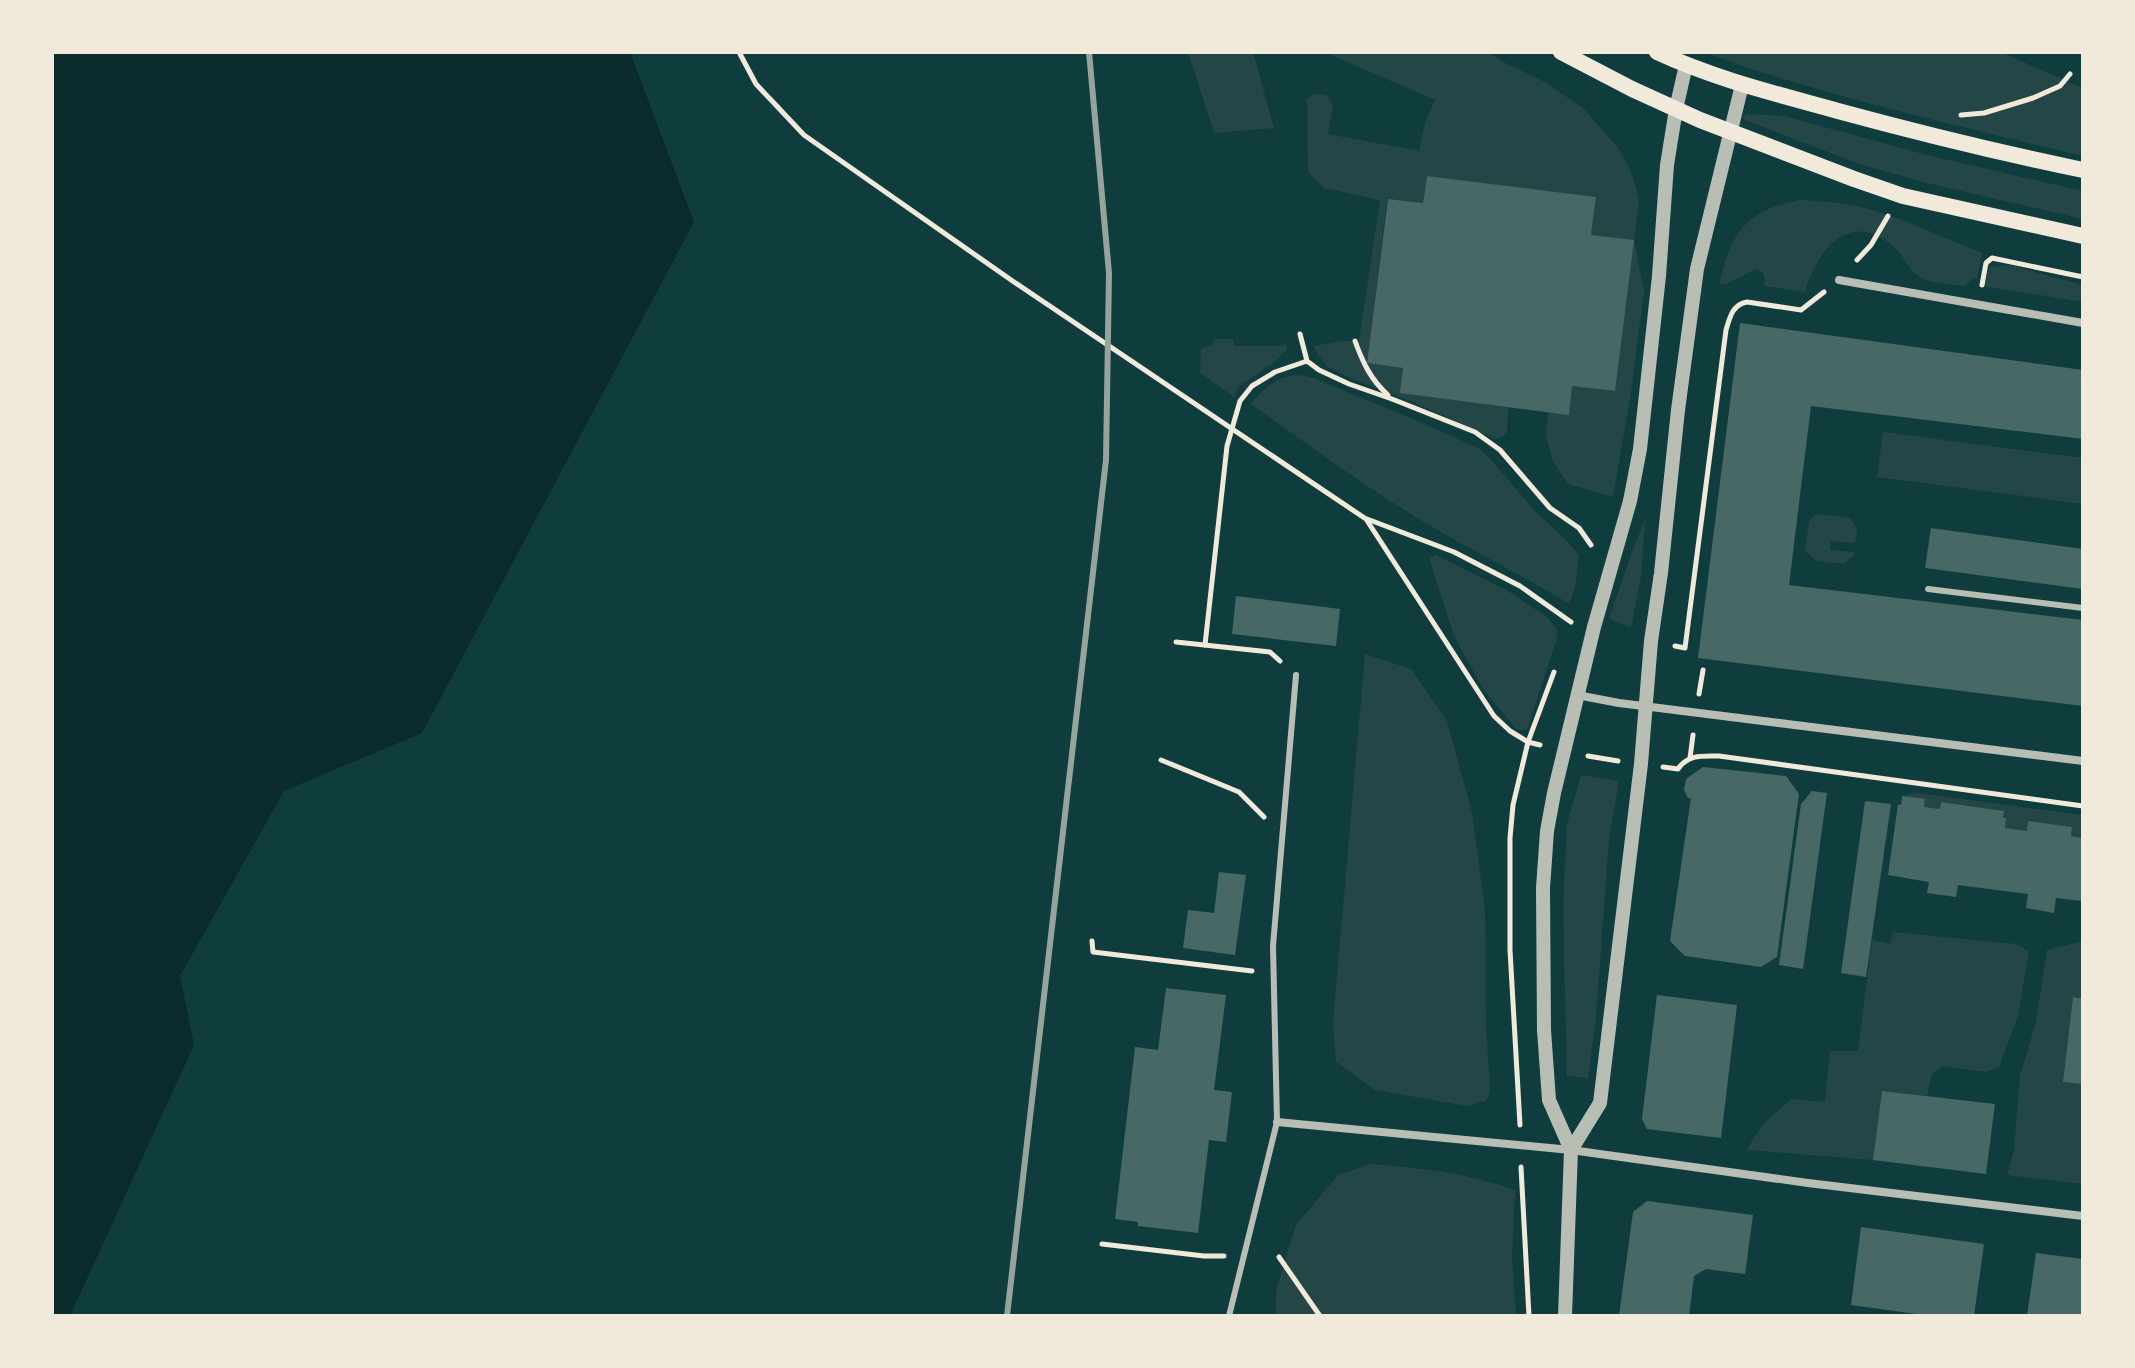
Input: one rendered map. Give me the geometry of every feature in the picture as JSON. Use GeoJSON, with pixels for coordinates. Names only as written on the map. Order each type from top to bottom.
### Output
{"type":"FeatureCollection","features":[{"type":"Feature","properties":{"kind":"main road"},"geometry":{"type":"LineString","coordinates":[[1561,52],[1700,120],[1903,196],[2083,236]]}},
{"type":"Feature","properties":{"kind":"main road"},"geometry":{"type":"LineString","coordinates":[[1657,52],[1742,85],[1941,139],[2083,170]]}},
{"type":"Feature","properties":{"kind":"street"},"geometry":{"type":"LineString","coordinates":[[1565,1316],[1571,1150],[1549,1100],[1544,1030],[1543,888],[1546,845],[1563,752],[1630,501],[1640,449],[1659,276],[1667,165],[1686,65]]}},
{"type":"Feature","properties":{"kind":"street"},"geometry":{"type":"LineString","coordinates":[[1571,1150],[1600,1103],[1641,764],[1678,410],[1697,269],[1742,85]]}},
{"type":"Feature","properties":{"kind":"street"},"geometry":{"type":"LineString","coordinates":[[1839,280],[2083,323]]}},
{"type":"Feature","properties":{"kind":"street"},"geometry":{"type":"LineString","coordinates":[[1577,695],[2083,761]]}},
{"type":"Feature","properties":{"kind":"street"},"geometry":{"type":"LineString","coordinates":[[1277,1122],[1571,1150],[1808,1183],[2083,1216]]}},
{"type":"Feature","properties":{"kind":"lane"},"geometry":{"type":"LineString","coordinates":[[1928,589],[2083,608]]}},
{"type":"Feature","properties":{"kind":"lane"},"geometry":{"type":"LineString","coordinates":[[1229,1316],[1277,1122],[1273,946],[1296,675]]}},
{"type":"Feature","properties":{"kind":"path"},"geometry":{"type":"LineString","coordinates":[[739,52],[756,84],[804,135],[1366,519],[1494,716],[1528,742],[1563,752],[1678,769],[1690,758],[1719,756],[2083,806]]}},
{"type":"Feature","properties":{"kind":"path"},"geometry":{"type":"LineString","coordinates":[[1992,258],[2083,277]]}},
{"type":"Feature","properties":{"kind":"path"},"geometry":{"type":"LineString","coordinates":[[1300,334],[1307,361],[1319,370],[1475,432],[1500,450],[1550,508],[1579,528],[1591,543],[1593,551]]}},
{"type":"Feature","properties":{"kind":"path"},"geometry":{"type":"LineString","coordinates":[[1355,341],[1375,384],[1392,399]]}},
{"type":"Feature","properties":{"kind":"path"},"geometry":{"type":"LineString","coordinates":[[1205,645],[1227,446],[1240,401],[1252,386],[1275,372],[1307,361]]}},
{"type":"Feature","properties":{"kind":"path"},"geometry":{"type":"LineString","coordinates":[[1176,642],[1270,652],[1296,675]]}},
{"type":"Feature","properties":{"kind":"path"},"geometry":{"type":"LineString","coordinates":[[1529,1316],[1510,950],[1510,838],[1513,805],[1528,742],[1556,667]]}},
{"type":"Feature","properties":{"kind":"path"},"geometry":{"type":"LineString","coordinates":[[1092,941],[1093,952],[1274,973]]}},
{"type":"Feature","properties":{"kind":"path"},"geometry":{"type":"LineString","coordinates":[[1102,1244],[1204,1256],[1243,1256]]}},
{"type":"Feature","properties":{"kind":"path"},"geometry":{"type":"LineString","coordinates":[[1279,1257],[1320,1316]]}},
{"type":"Feature","properties":{"kind":"shaded area"},"geometry":{"type":"Polygon","coordinates":[[[52,52],[630,52],[694,222],[422,733],[284,791],[180,976],[194,1045],[70,1316],[52,1316],[52,52]]]}},
{"type":"Feature","properties":{"kind":"shaded area"},"geometry":{"type":"Polygon","coordinates":[[[1188,52],[1253,52],[1274,128],[1214,133],[1188,52]]]}},
{"type":"Feature","properties":{"kind":"shaded area"},"geometry":{"type":"Polygon","coordinates":[[[1324,52],[1489,52],[1547,83],[1584,109],[1619,149],[1629,167],[1639,203],[1634,240],[1644,291],[1613,497],[1568,484],[1553,461],[1546,436],[1548,412],[1568,414],[1572,386],[1615,391],[1591,235],[1596,197],[1427,176],[1423,203],[1387,199],[1367,363],[1403,368],[1401,393],[1508,407],[1507,432],[1502,437],[1496,439],[1355,380],[1328,367],[1318,355],[1314,346],[1359,341],[1380,200],[1324,188],[1308,172],[1307,99],[1314,94],[1326,95],[1333,106],[1328,134],[1419,151],[1425,123],[1435,100],[1324,52]]]}},
{"type":"Feature","properties":{"kind":"shaded area"},"geometry":{"type":"Polygon","coordinates":[[[1703,52],[2000,52],[2083,88],[2083,156],[1844,97],[1703,52]]]}},
{"type":"Feature","properties":{"kind":"shaded area"},"geometry":{"type":"Polygon","coordinates":[[[1746,114],[1784,116],[1927,155],[2083,191],[2083,219],[1859,164],[1745,120],[1743,117],[1746,114]]]}},
{"type":"Feature","properties":{"kind":"shaded area"},"geometry":{"type":"Polygon","coordinates":[[[1800,200],[1873,210],[1982,253],[1977,278],[1965,286],[1922,278],[1893,246],[1877,236],[1862,232],[1849,233],[1827,249],[1810,276],[1805,292],[1765,286],[1764,275],[1756,269],[1725,285],[1719,284],[1729,251],[1744,227],[1766,210],[1800,200]]]}},
{"type":"Feature","properties":{"kind":"shaded area"},"geometry":{"type":"Polygon","coordinates":[[[2009,265],[2083,285],[2083,302],[1983,286],[1990,267],[2009,265]]]}},
{"type":"Feature","properties":{"kind":"shaded area"},"geometry":{"type":"Polygon","coordinates":[[[1216,339],[1233,339],[1234,346],[1286,344],[1287,349],[1272,364],[1239,386],[1234,397],[1200,373],[1201,349],[1216,339]]]}},
{"type":"Feature","properties":{"kind":"shaded area"},"geometry":{"type":"Polygon","coordinates":[[[1299,375],[1314,378],[1427,425],[1487,455],[1535,511],[1579,555],[1575,587],[1569,604],[1403,509],[1251,404],[1272,384],[1299,375]]]}},
{"type":"Feature","properties":{"kind":"shaded area"},"geometry":{"type":"Polygon","coordinates":[[[1883,432],[2083,458],[2083,504],[1877,477],[1883,432]]]}},
{"type":"Feature","properties":{"kind":"shaded area"},"geometry":{"type":"Polygon","coordinates":[[[1817,514],[1850,518],[1857,529],[1855,543],[1831,541],[1830,550],[1854,552],[1843,564],[1817,561],[1805,551],[1809,521],[1817,514]]]}},
{"type":"Feature","properties":{"kind":"shaded area"},"geometry":{"type":"Polygon","coordinates":[[[1645,519],[1641,576],[1631,628],[1609,618],[1645,519]]]}},
{"type":"Feature","properties":{"kind":"shaded area"},"geometry":{"type":"Polygon","coordinates":[[[1436,555],[1508,591],[1547,617],[1557,630],[1527,730],[1517,730],[1483,689],[1454,636],[1430,561],[1430,557],[1436,555]]]}},
{"type":"Feature","properties":{"kind":"shaded area"},"geometry":{"type":"Polygon","coordinates":[[[1365,654],[1411,669],[1447,721],[1472,813],[1485,909],[1490,1092],[1486,1101],[1467,1106],[1375,1090],[1336,1062],[1333,1023],[1365,654]]]}},
{"type":"Feature","properties":{"kind":"shaded area"},"geometry":{"type":"Polygon","coordinates":[[[1581,775],[1619,781],[1609,839],[1596,1018],[1588,1078],[1567,1076],[1563,908],[1567,824],[1581,775]]]}},
{"type":"Feature","properties":{"kind":"shaded area"},"geometry":{"type":"Polygon","coordinates":[[[1917,793],[2083,815],[2083,838],[2071,836],[2072,827],[2028,822],[2027,831],[2005,828],[2004,811],[1942,802],[1940,809],[1924,807],[1925,799],[1902,796],[1917,793]]]}},
{"type":"Feature","properties":{"kind":"shaded area"},"geometry":{"type":"Polygon","coordinates":[[[1893,932],[2016,944],[2029,951],[2018,1016],[1999,1067],[1986,1072],[1942,1066],[1932,1074],[1927,1096],[1882,1091],[1873,1160],[1748,1150],[1760,1128],[1791,1099],[1825,1102],[1830,1051],[1858,1051],[1872,940],[1890,944],[1893,932]]]}},
{"type":"Feature","properties":{"kind":"shaded area"},"geometry":{"type":"Polygon","coordinates":[[[2083,941],[2083,999],[2073,998],[2063,1081],[2083,1084],[2083,1184],[2007,1175],[2014,1151],[2020,1076],[2036,1022],[2047,950],[2083,941]]]}},
{"type":"Feature","properties":{"kind":"shaded area"},"geometry":{"type":"Polygon","coordinates":[[[1370,1164],[1443,1172],[1515,1190],[1512,1257],[1516,1316],[1275,1316],[1277,1287],[1296,1225],[1338,1175],[1370,1164]]]}},
{"type":"Feature","properties":{"kind":"building"},"geometry":{"type":"Polygon","coordinates":[[[1427,176],[1596,197],[1591,235],[1634,240],[1615,391],[1572,386],[1569,415],[1400,393],[1403,368],[1367,363],[1388,199],[1423,203],[1427,176]]]}},
{"type":"Feature","properties":{"kind":"building"},"geometry":{"type":"Polygon","coordinates":[[[1740,323],[2083,370],[2083,439],[1811,406],[1789,585],[2083,620],[2083,706],[1698,658],[1740,323]]]}},
{"type":"Feature","properties":{"kind":"building"},"geometry":{"type":"Polygon","coordinates":[[[1931,528],[2083,549],[2083,589],[1925,568],[1931,528]]]}},
{"type":"Feature","properties":{"kind":"building"},"geometry":{"type":"Polygon","coordinates":[[[1236,596],[1340,609],[1336,646],[1232,634],[1236,596]]]}},
{"type":"Feature","properties":{"kind":"building"},"geometry":{"type":"Polygon","coordinates":[[[1703,767],[1786,776],[1799,794],[1777,957],[1761,967],[1685,956],[1670,941],[1691,798],[1684,790],[1686,779],[1703,767]]]}},
{"type":"Feature","properties":{"kind":"building"},"geometry":{"type":"Polygon","coordinates":[[[1812,791],[1827,793],[1803,969],[1779,965],[1801,804],[1812,791]]]}},
{"type":"Feature","properties":{"kind":"building"},"geometry":{"type":"Polygon","coordinates":[[[1902,796],[1925,799],[1924,807],[1940,809],[1941,802],[2004,811],[2005,828],[2027,831],[2028,821],[2072,827],[2071,836],[2083,838],[2083,901],[2056,898],[2054,913],[2026,908],[2028,894],[1958,885],[1956,897],[1927,893],[1929,882],[1888,875],[1898,804],[1901,805],[1902,796]]]}},
{"type":"Feature","properties":{"kind":"building"},"geometry":{"type":"Polygon","coordinates":[[[1865,801],[1891,804],[1866,977],[1841,973],[1865,801]]]}},
{"type":"Feature","properties":{"kind":"building"},"geometry":{"type":"Polygon","coordinates":[[[1219,872],[1246,875],[1235,955],[1183,948],[1188,910],[1214,913],[1219,872]]]}},
{"type":"Feature","properties":{"kind":"building"},"geometry":{"type":"Polygon","coordinates":[[[1166,988],[1226,995],[1214,1090],[1232,1092],[1226,1142],[1209,1140],[1198,1233],[1138,1226],[1138,1222],[1115,1219],[1135,1047],[1158,1050],[1166,988]]]}},
{"type":"Feature","properties":{"kind":"building"},"geometry":{"type":"Polygon","coordinates":[[[1657,995],[1737,1005],[1721,1138],[1647,1129],[1642,1119],[1657,995]]]}},
{"type":"Feature","properties":{"kind":"building"},"geometry":{"type":"Polygon","coordinates":[[[2073,997],[2083,999],[2083,1084],[2063,1082],[2073,997]]]}},
{"type":"Feature","properties":{"kind":"building"},"geometry":{"type":"Polygon","coordinates":[[[1882,1091],[1995,1104],[1986,1174],[1873,1160],[1882,1091]]]}},
{"type":"Feature","properties":{"kind":"building"},"geometry":{"type":"Polygon","coordinates":[[[1647,1201],[1753,1215],[1745,1274],[1706,1269],[1694,1276],[1689,1316],[1619,1316],[1633,1212],[1647,1201]]]}},
{"type":"Feature","properties":{"kind":"building"},"geometry":{"type":"Polygon","coordinates":[[[1861,1227],[1984,1244],[1974,1316],[1931,1316],[1851,1305],[1861,1227]]]}},
{"type":"Feature","properties":{"kind":"building"},"geometry":{"type":"Polygon","coordinates":[[[2036,1253],[2083,1259],[2083,1316],[2027,1316],[2036,1253]]]}},
{"type":"Feature","properties":{"kind":"railway"},"geometry":{"type":"LineString","coordinates":[[1007,1316],[1106,460],[1109,273],[1089,52]]}}]}
